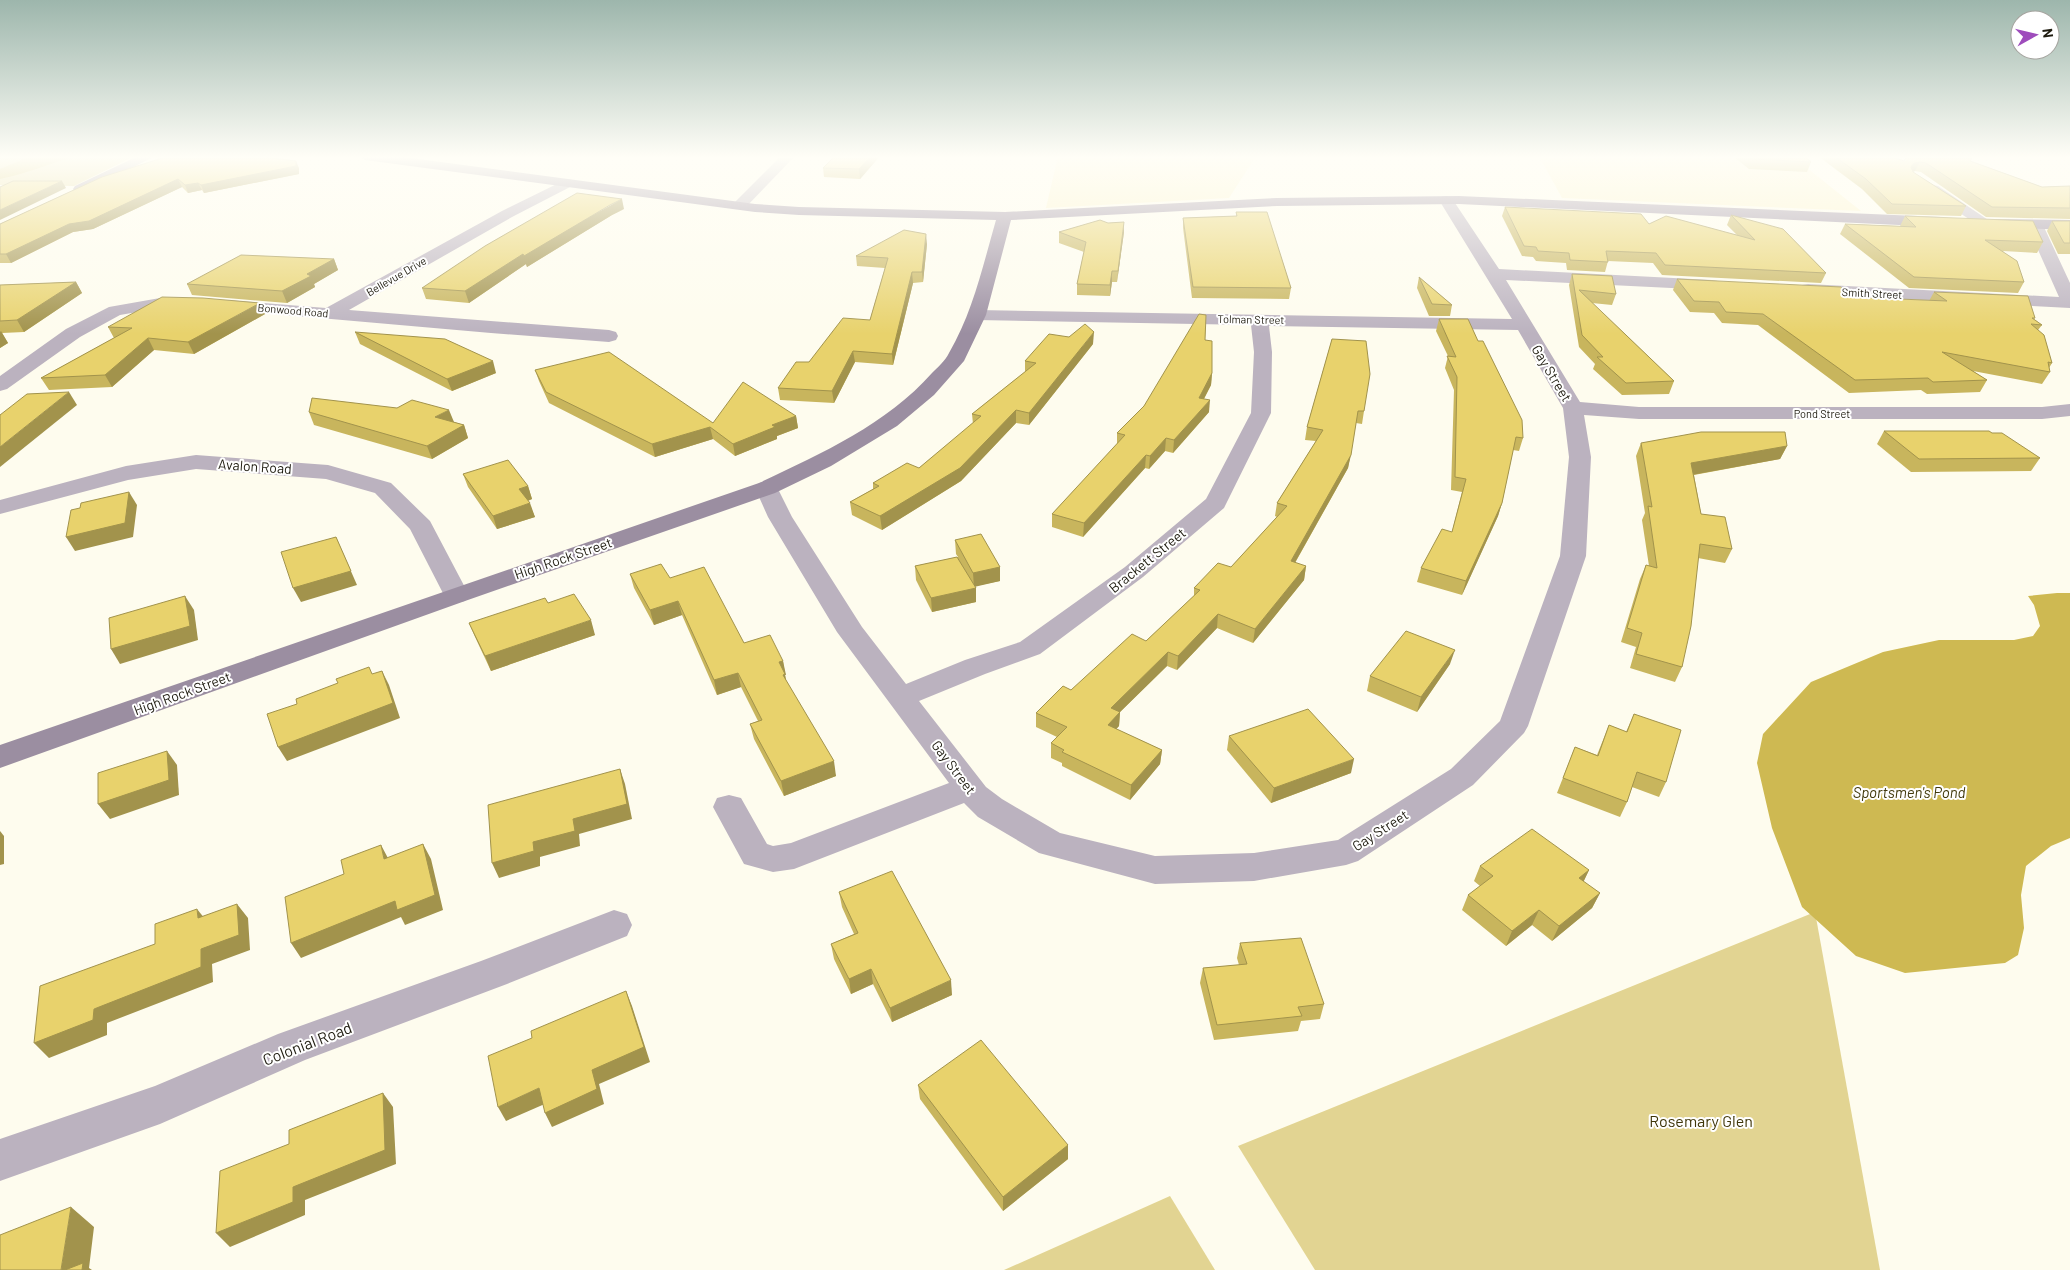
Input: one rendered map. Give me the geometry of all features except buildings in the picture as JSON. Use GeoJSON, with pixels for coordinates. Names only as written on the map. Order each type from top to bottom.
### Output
{"type":"FeatureCollection","features":[{"type":"Feature","properties":{"kind":"main road"},"geometry":{"type":"LineString","coordinates":[[975,215],[1020,215]]}},
{"type":"Feature","properties":{"kind":"main road"},"geometry":{"type":"LineString","coordinates":[[1790,215],[1986,224],[2070,225]]}},
{"type":"Feature","properties":{"kind":"main road","name":"High Rock Street"},"geometry":{"type":"LineString","coordinates":[[0,757],[456,595],[767,488],[823,461],[890,422],[927,391],[957,357],[977,315],[1005,216]]}},
{"type":"Feature","properties":{"kind":"street","name":"Bellevue Drive"},"geometry":{"type":"LineString","coordinates":[[331,313],[505,215]]}},
{"type":"Feature","properties":{"kind":"street","name":"Gay Street"},"geometry":{"type":"LineString","coordinates":[[767,488],[780,517],[851,632],[974,795],[990,808],[1051,844],[1155,870],[1254,867],[1346,852],[1462,777],[1513,726],[1573,556],[1580,457],[1573,408],[1494,274],[1456,215]]}},
{"type":"Feature","properties":{"kind":"street"},"geometry":{"type":"LineString","coordinates":[[1973,215],[1986,224]]}},
{"type":"Feature","properties":{"kind":"street"},"geometry":{"type":"LineString","coordinates":[[2035,225],[2070,302]]}},
{"type":"Feature","properties":{"kind":"street"},"geometry":{"type":"LineString","coordinates":[[1494,274],[1729,285]]}},
{"type":"Feature","properties":{"kind":"street","name":"Smith Street"},"geometry":{"type":"LineString","coordinates":[[1787,288],[2070,302]]}},
{"type":"Feature","properties":{"kind":"street","name":"Bonwood Road"},"geometry":{"type":"LineString","coordinates":[[0,385],[73,333],[115,310],[160,303],[206,304],[331,313],[492,328],[609,336]]}},
{"type":"Feature","properties":{"kind":"street","name":"Tolman Street"},"geometry":{"type":"LineString","coordinates":[[977,315],[1524,324]]}},
{"type":"Feature","properties":{"kind":"street","name":"Brackett Street"},"geometry":{"type":"LineString","coordinates":[[901,697],[975,667],[1030,648],[1134,572],[1216,503],[1261,413],[1263,352],[1259,319]]}},
{"type":"Feature","properties":{"kind":"street","name":"Pond Street"},"geometry":{"type":"LineString","coordinates":[[1573,408],[1639,413],[2042,414],[2070,410]]}},
{"type":"Feature","properties":{"kind":"street","name":"Avalon Road"},"geometry":{"type":"LineString","coordinates":[[0,507],[126,474],[196,462],[328,472],[383,488],[420,526],[456,595]]}},
{"type":"Feature","properties":{"kind":"street"},"geometry":{"type":"LineString","coordinates":[[729,807],[756,855],[773,859],[794,856],[970,788]]}},
{"type":"Feature","properties":{"kind":"street","name":"Colonial Road"},"geometry":{"type":"LineString","coordinates":[[0,1160],[160,1104],[292,1047],[494,973],[614,925]]}},
{"type":"Feature","properties":{"kind":"green space","name":"Rosemary Glen"},"geometry":{"type":"Polygon","coordinates":[[[1815,912],[1880,1270],[1315,1270],[1238,1146],[1815,912]]]}},
{"type":"Feature","properties":{"kind":"green space"},"geometry":{"type":"Polygon","coordinates":[[[1170,1196],[1215,1270],[1004,1270],[1170,1196]]]}},
{"type":"Feature","properties":{"kind":"water","name":"Sportsmen's Pond"},"geometry":{"type":"Polygon","coordinates":[[[2070,593],[2070,838],[2051,846],[2026,866],[2021,895],[2024,928],[2018,955],[2005,963],[1905,973],[1856,956],[1802,907],[1772,828],[1757,763],[1763,734],[1811,682],[1883,652],[1939,640],[2014,640],[2033,636],[2040,626],[2034,605],[2028,596],[2070,593]]]}}]}
